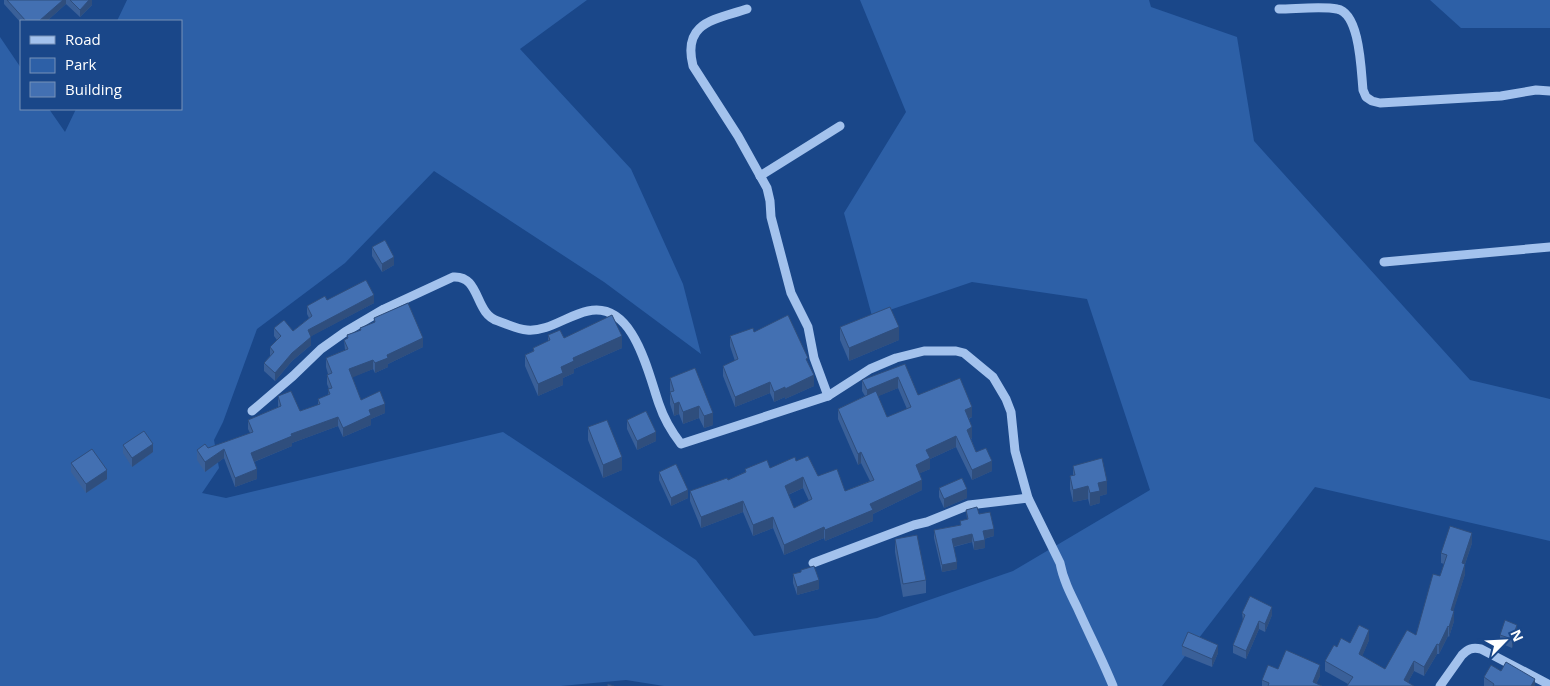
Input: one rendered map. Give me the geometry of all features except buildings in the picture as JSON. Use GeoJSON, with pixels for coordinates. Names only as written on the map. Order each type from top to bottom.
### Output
{"type":"FeatureCollection","features":[{"type":"Feature","properties":{"kind":"street"},"geometry":{"type":"LineString","coordinates":[[748,9],[712,20],[698,30],[692,36],[690,56],[693,66],[738,136],[767,188],[771,217],[791,293],[808,327],[814,358],[828,396]]}},
{"type":"Feature","properties":{"kind":"street"},"geometry":{"type":"LineString","coordinates":[[1279,9],[1336,9],[1349,16],[1356,34],[1363,90],[1366,97],[1372,102],[1423,101],[1501,96],[1536,90],[1550,91]]}},
{"type":"Feature","properties":{"kind":"street"},"geometry":{"type":"LineString","coordinates":[[760,176],[840,126]]}},
{"type":"Feature","properties":{"kind":"street"},"geometry":{"type":"LineString","coordinates":[[1384,262],[1550,247]]}},
{"type":"Feature","properties":{"kind":"street"},"geometry":{"type":"LineString","coordinates":[[252,411],[321,349],[345,332],[384,308],[453,277],[460,276],[473,287],[488,317],[526,330],[547,327],[580,312],[592,310],[607,312],[622,319],[636,342],[654,384],[658,403],[668,426],[681,444],[828,396],[870,368],[896,358],[924,352],[956,351],[964,353],[993,377],[1006,399],[1011,412],[1015,452],[1028,498],[1060,564],[1065,580],[1113,686]]}},
{"type":"Feature","properties":{"kind":"street"},"geometry":{"type":"LineString","coordinates":[[813,563],[969,505],[1028,498]]}},
{"type":"Feature","properties":{"kind":"street"},"geometry":{"type":"LineString","coordinates":[[1440,686],[1462,655],[1473,648],[1480,649],[1550,686]]}},
{"type":"Feature","properties":{"kind":"green space"},"geometry":{"type":"Polygon","coordinates":[[[127,0],[587,0],[520,49],[631,169],[683,284],[701,354],[604,282],[434,171],[345,263],[257,329],[223,422],[214,440],[219,468],[202,493],[226,498],[503,432],[696,560],[754,636],[877,618],[1013,571],[1150,490],[1087,299],[972,282],[872,316],[844,213],[906,112],[860,0],[1149,0],[1151,7],[1237,37],[1254,141],[1470,380],[1550,399],[1550,541],[1315,487],[1162,686],[664,686],[626,680],[561,686],[0,686],[0,37],[20,67],[20,110],[50,110],[65,132],[76,110],[182,110],[182,20],[117,20],[127,0]]]}},
{"type":"Feature","properties":{"kind":"green space"},"geometry":{"type":"Polygon","coordinates":[[[1430,0],[1550,0],[1550,28],[1461,28],[1430,0]]]}}]}
